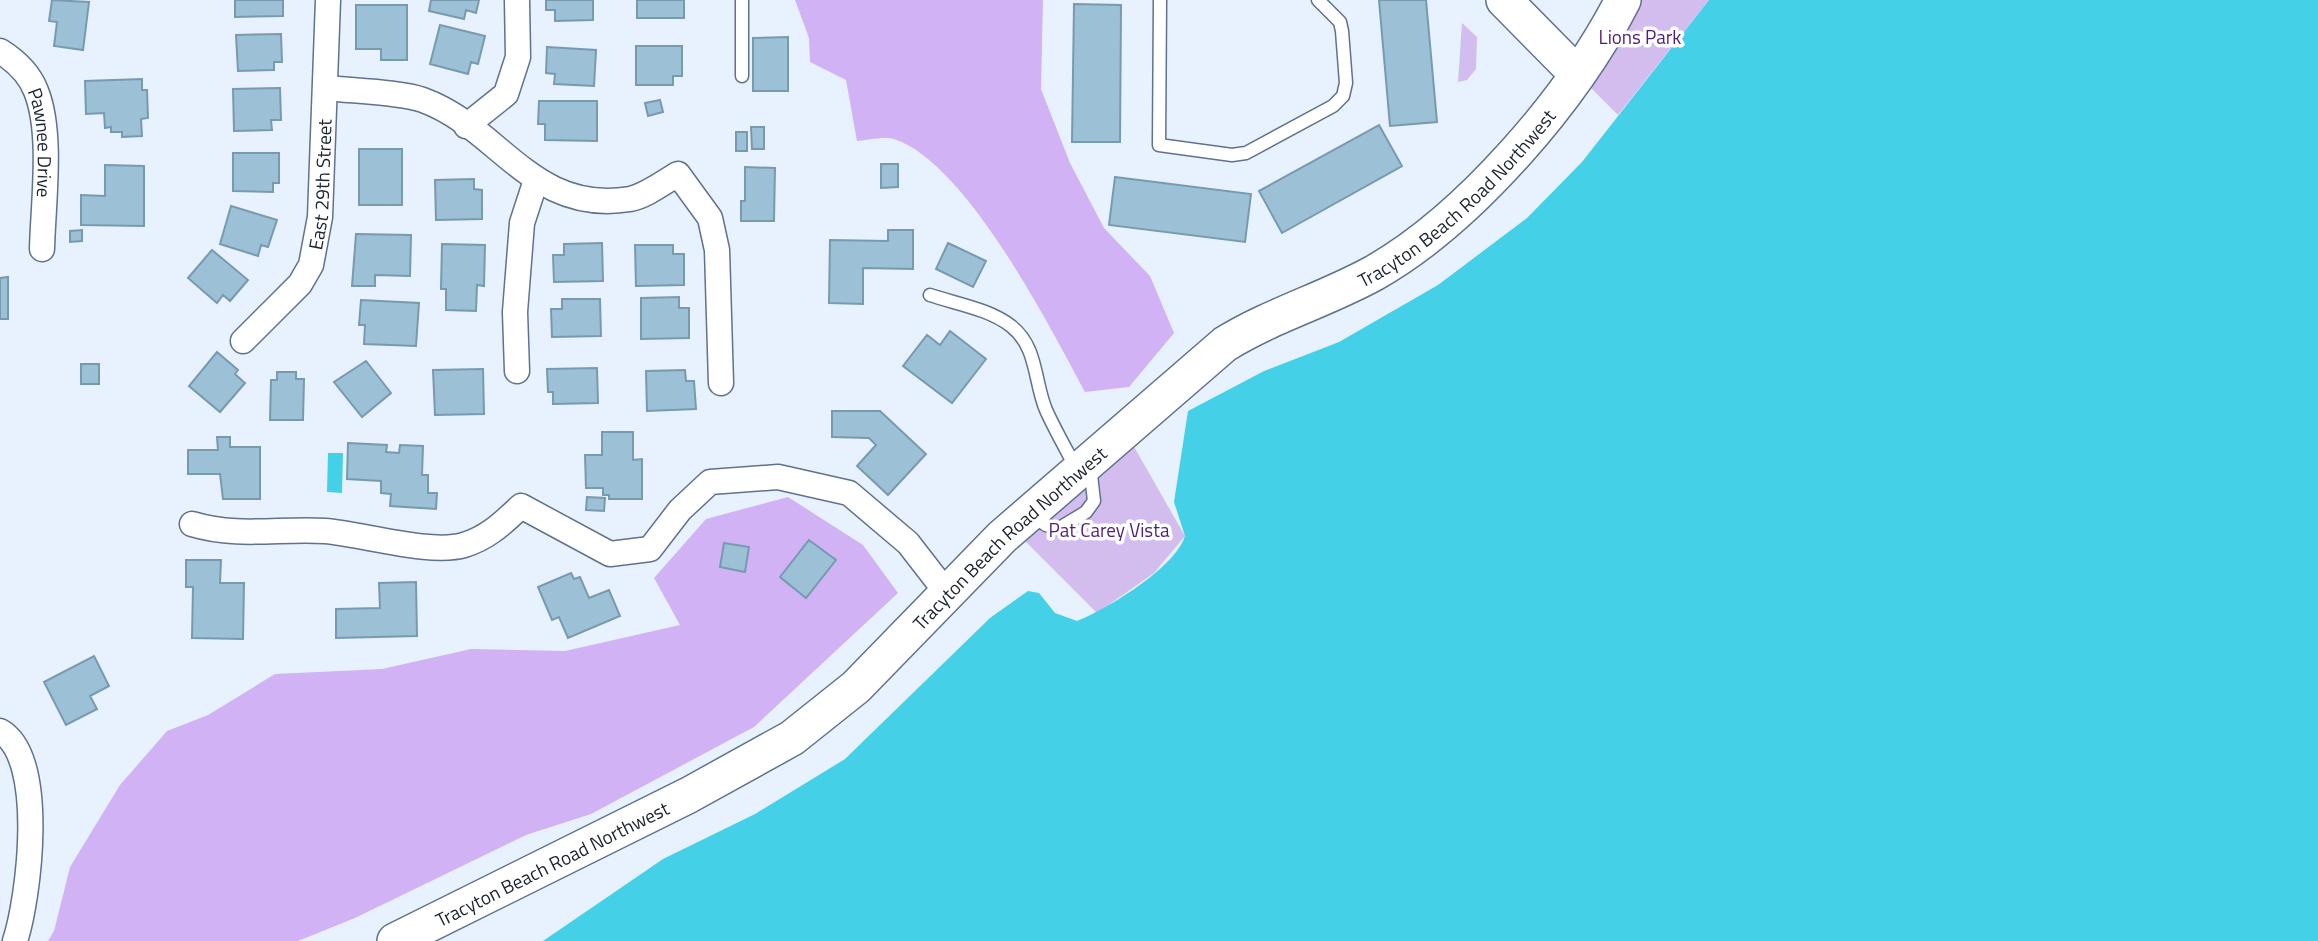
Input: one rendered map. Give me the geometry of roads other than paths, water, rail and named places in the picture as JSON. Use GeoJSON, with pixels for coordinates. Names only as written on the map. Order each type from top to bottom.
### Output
{"type":"FeatureCollection","features":[{"type":"Feature","properties":{"kind":"main road"},"geometry":{"type":"LineString","coordinates":[[1503,0],[1577,74]]}},
{"type":"Feature","properties":{"kind":"main road","name":"Tracyton Beach Road Northwest"},"geometry":{"type":"LineString","coordinates":[[395,941],[689,795],[792,738],[856,687],[946,592],[1031,513],[1224,344],[1250,328],[1326,298],[1372,274],[1438,229],[1499,169],[1577,74],[1623,0]]}},
{"type":"Feature","properties":{"kind":"street","name":"East 29th Street"},"geometry":{"type":"LineString","coordinates":[[243,341],[300,284],[311,265],[320,217],[327,88],[328,0]]}},
{"type":"Feature","properties":{"kind":"street"},"geometry":{"type":"LineString","coordinates":[[466,125],[506,94],[518,57],[517,0]]}},
{"type":"Feature","properties":{"kind":"street","name":"Pawnee Drive"},"geometry":{"type":"LineString","coordinates":[[0,51],[23,69],[40,105],[44,135],[41,250]]}},
{"type":"Feature","properties":{"kind":"street"},"geometry":{"type":"LineString","coordinates":[[327,88],[422,100],[466,125],[536,180],[582,200],[632,199],[678,174],[709,218],[717,250],[721,383]]}},
{"type":"Feature","properties":{"kind":"street"},"geometry":{"type":"LineString","coordinates":[[517,371],[515,312],[522,223],[536,180]]}},
{"type":"Feature","properties":{"kind":"street"},"geometry":{"type":"LineString","coordinates":[[192,524],[237,533],[324,531],[416,545],[463,546],[494,531],[521,506],[610,554],[650,549],[680,510],[710,482],[778,477],[849,493],[908,543],[946,592]]}},
{"type":"Feature","properties":{"kind":"street"},"geometry":{"type":"LineString","coordinates":[[0,731],[7,735],[22,762],[30,802],[32,838],[15,941]]}},
{"type":"Feature","properties":{"kind":"lane"},"geometry":{"type":"LineString","coordinates":[[742,0],[742,76]]}},
{"type":"Feature","properties":{"kind":"lane"},"geometry":{"type":"LineString","coordinates":[[1160,0],[1159,145],[1232,155],[1246,153],[1333,106],[1342,96],[1346,83],[1340,22],[1318,0]]}},
{"type":"Feature","properties":{"kind":"lane"},"geometry":{"type":"LineString","coordinates":[[930,295],[998,318],[1013,328],[1026,342],[1037,369],[1045,407],[1084,467]]}},
{"type":"Feature","properties":{"kind":"water"},"geometry":{"type":"Polygon","coordinates":[[[1709,0],[2318,0],[2318,941],[543,941],[663,859],[755,814],[845,759],[990,618],[1028,591],[1039,593],[1055,613],[1077,621],[1122,597],[1154,574],[1179,548],[1185,536],[1174,502],[1188,411],[1264,371],[1339,342],[1438,285],[1527,218],[1582,162],[1709,0]]]}},
{"type":"Feature","properties":{"kind":"water"},"geometry":{"type":"Polygon","coordinates":[[[328,453],[343,453],[342,493],[327,492],[328,453]]]}},
{"type":"Feature","properties":{"kind":"park label","name":"Lions Park"},"geometry":{"type":"Point","coordinates":[1640,36]}},
{"type":"Feature","properties":{"kind":"park label","name":"Pat Carey Vista"},"geometry":{"type":"Point","coordinates":[1109,529]}}]}
